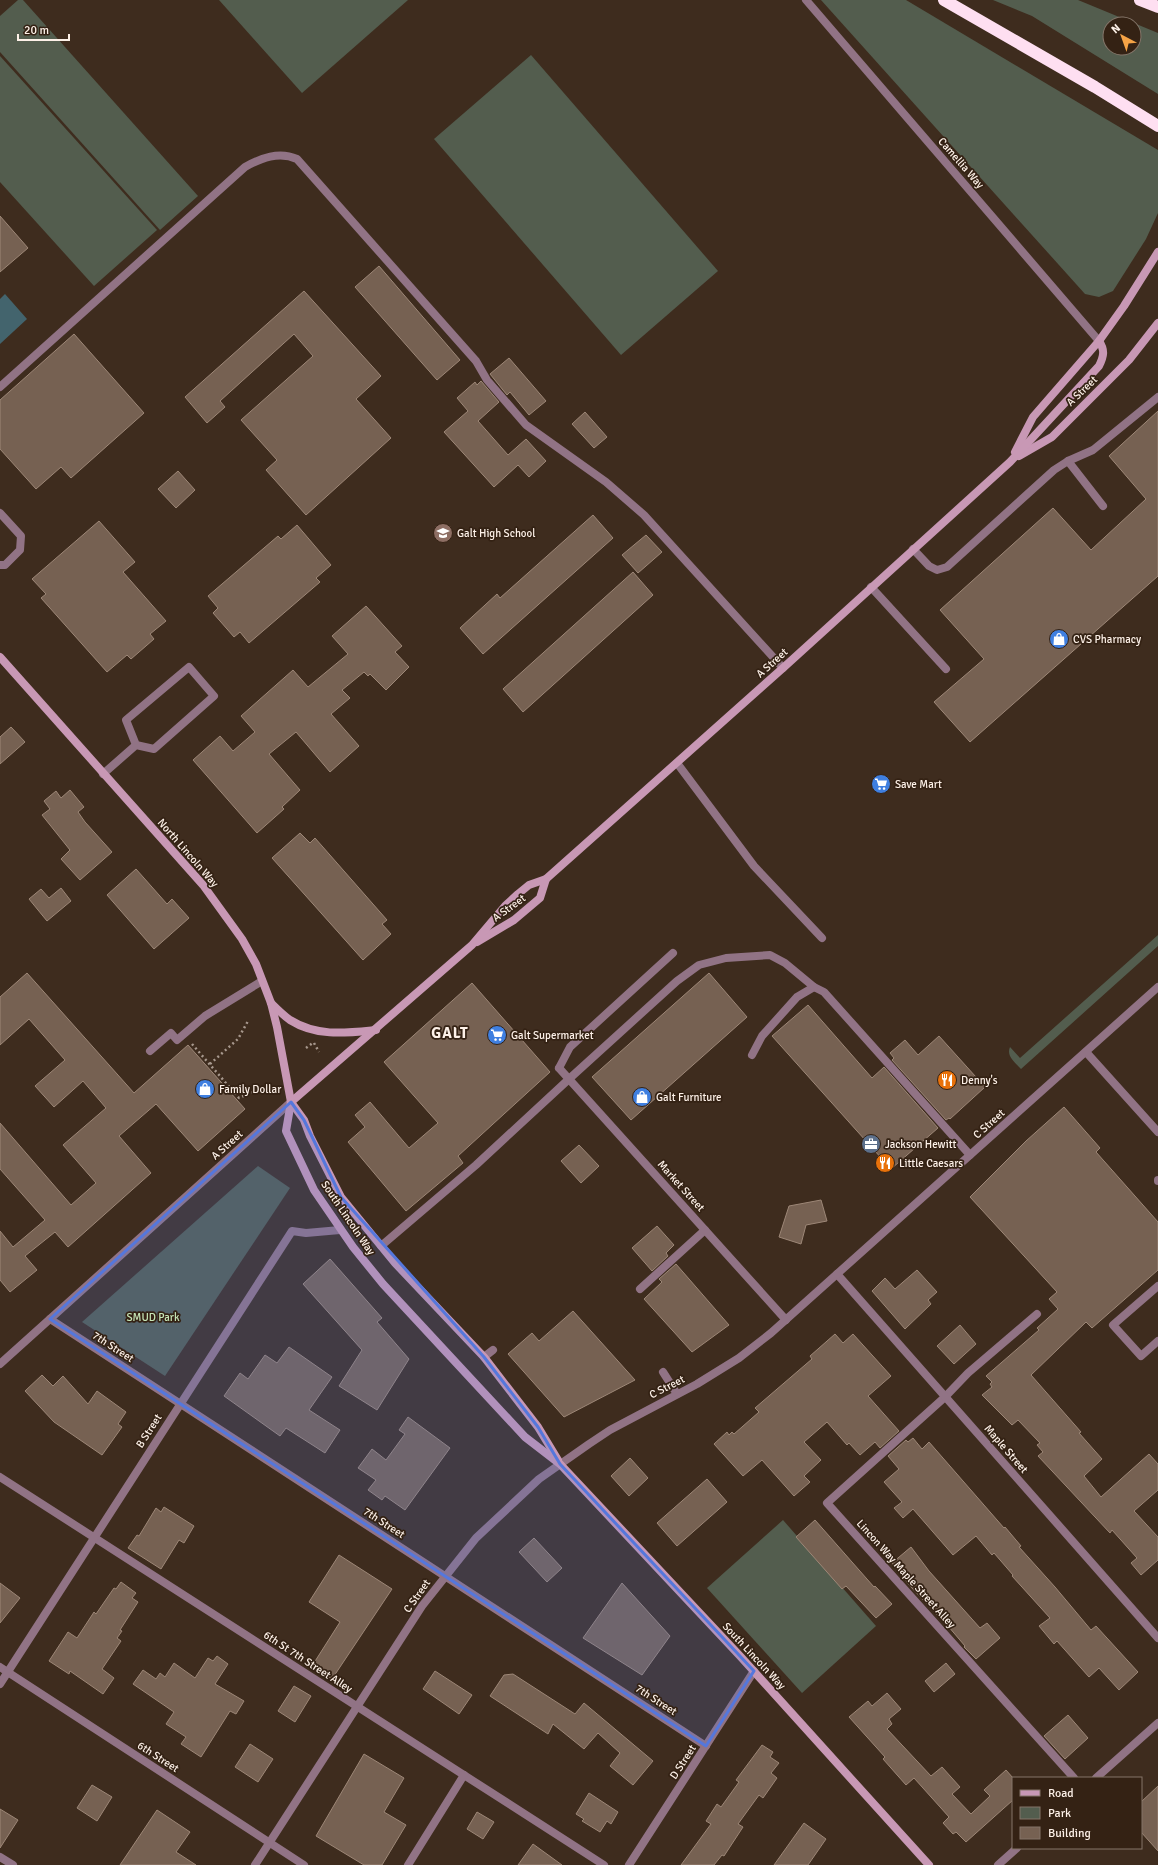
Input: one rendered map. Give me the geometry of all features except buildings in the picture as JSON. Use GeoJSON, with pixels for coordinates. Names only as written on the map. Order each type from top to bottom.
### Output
{"type":"FeatureCollection","features":[{"type":"Feature","properties":{"kind":"highway"},"geometry":{"type":"LineString","coordinates":[[944,0],[1095,87],[1158,126]]}},
{"type":"Feature","properties":{"kind":"highway"},"geometry":{"type":"LineString","coordinates":[[1140,0],[1158,7]]}},
{"type":"Feature","properties":{"kind":"main road","name":"A Street"},"geometry":{"type":"LineString","coordinates":[[1010,462],[1033,417],[1099,341],[1124,306],[1158,252]]}},
{"type":"Feature","properties":{"kind":"main road","name":"A Street"},"geometry":{"type":"LineString","coordinates":[[1010,462],[1052,437],[1129,360],[1158,323]]}},
{"type":"Feature","properties":{"kind":"main road","name":"A Street"},"geometry":{"type":"LineString","coordinates":[[291,1102],[376,1030],[472,945],[505,906],[518,894],[529,885],[546,879],[783,668],[1010,462],[1099,366],[1103,357],[1104,348],[1099,341]]}},
{"type":"Feature","properties":{"kind":"main road","name":"North Lincoln Way"},"geometry":{"type":"LineString","coordinates":[[0,657],[203,885],[225,913],[256,964],[270,1003],[277,1027],[291,1102]]}},
{"type":"Feature","properties":{"kind":"main road","name":"A Street"},"geometry":{"type":"LineString","coordinates":[[472,945],[514,920],[540,898],[546,879]]}},
{"type":"Feature","properties":{"kind":"main road"},"geometry":{"type":"LineString","coordinates":[[270,1003],[291,1020],[322,1032],[333,1034],[376,1030]]}},
{"type":"Feature","properties":{"kind":"main road","name":"South Lincoln Way"},"geometry":{"type":"LineString","coordinates":[[291,1102],[286,1131],[314,1190],[340,1230],[382,1284],[525,1437],[560,1464],[754,1672],[928,1865]]}},
{"type":"Feature","properties":{"kind":"main road","name":"South Lincoln Way"},"geometry":{"type":"LineString","coordinates":[[291,1102],[304,1120],[310,1136],[340,1197],[381,1246],[484,1357],[538,1426],[560,1464]]}},
{"type":"Feature","properties":{"kind":"street","name":"Camellia Way"},"geometry":{"type":"LineString","coordinates":[[806,0],[1099,341]]}},
{"type":"Feature","properties":{"kind":"street"},"geometry":{"type":"LineString","coordinates":[[0,387],[245,167],[258,160],[286,154],[297,159],[455,337],[476,361],[488,380],[526,425],[606,482],[644,515],[783,668]]}},
{"type":"Feature","properties":{"kind":"street"},"geometry":{"type":"LineString","coordinates":[[913,549],[929,566],[937,570],[946,567],[1054,470],[1068,461],[1093,450],[1158,398]]}},
{"type":"Feature","properties":{"kind":"street"},"geometry":{"type":"LineString","coordinates":[[1068,461],[1103,506]]}},
{"type":"Feature","properties":{"kind":"street"},"geometry":{"type":"LineString","coordinates":[[0,513],[21,536],[20,550],[5,565],[0,565]]}},
{"type":"Feature","properties":{"kind":"street"},"geometry":{"type":"LineString","coordinates":[[871,587],[946,670]]}},
{"type":"Feature","properties":{"kind":"street"},"geometry":{"type":"LineString","coordinates":[[189,667],[214,696],[154,749],[136,745],[126,720],[189,667]]}},
{"type":"Feature","properties":{"kind":"street"},"geometry":{"type":"LineString","coordinates":[[103,774],[136,745]]}},
{"type":"Feature","properties":{"kind":"street"},"geometry":{"type":"LineString","coordinates":[[677,762],[754,866],[822,938]]}},
{"type":"Feature","properties":{"kind":"street","name":"Market Street"},"geometry":{"type":"LineString","coordinates":[[673,953],[570,1047],[559,1068],[786,1320]]}},
{"type":"Feature","properties":{"kind":"street"},"geometry":{"type":"LineString","coordinates":[[381,1246],[476,1165],[678,981],[699,965],[726,958],[770,955],[785,963],[814,988],[824,992],[970,1155]]}},
{"type":"Feature","properties":{"kind":"street"},"geometry":{"type":"LineString","coordinates":[[150,1051],[171,1033],[177,1040],[205,1016],[262,981]]}},
{"type":"Feature","properties":{"kind":"street","name":"C Street"},"geometry":{"type":"LineString","coordinates":[[255,1865],[422,1606],[476,1538],[507,1508],[540,1479],[560,1464],[610,1430],[697,1384],[739,1358],[786,1320],[1158,987]]}},
{"type":"Feature","properties":{"kind":"street"},"geometry":{"type":"LineString","coordinates":[[752,1055],[762,1036],[797,997],[814,988]]}},
{"type":"Feature","properties":{"kind":"street"},"geometry":{"type":"LineString","coordinates":[[1086,1052],[1158,1132]]}},
{"type":"Feature","properties":{"kind":"street","name":"A Street"},"geometry":{"type":"LineString","coordinates":[[0,1364],[291,1102]]}},
{"type":"Feature","properties":{"kind":"street","name":"B Street"},"geometry":{"type":"LineString","coordinates":[[0,1684],[292,1231],[306,1233],[340,1230]]}},
{"type":"Feature","properties":{"kind":"street"},"geometry":{"type":"LineString","coordinates":[[640,1289],[705,1230]]}},
{"type":"Feature","properties":{"kind":"street","name":"Maple Street"},"geometry":{"type":"LineString","coordinates":[[837,1274],[1158,1638]]}},
{"type":"Feature","properties":{"kind":"street"},"geometry":{"type":"LineString","coordinates":[[1158,1286],[1113,1325],[1141,1356],[1158,1341]]}},
{"type":"Feature","properties":{"kind":"street"},"geometry":{"type":"LineString","coordinates":[[945,1397],[968,1373],[1037,1314]]}},
{"type":"Feature","properties":{"kind":"street","name":"7th Street"},"geometry":{"type":"LineString","coordinates":[[50,1319],[706,1746]]}},
{"type":"Feature","properties":{"kind":"street"},"geometry":{"type":"LineString","coordinates":[[484,1357],[493,1350]]}},
{"type":"Feature","properties":{"kind":"street"},"geometry":{"type":"LineString","coordinates":[[663,1372],[677,1394]]}},
{"type":"Feature","properties":{"kind":"street","name":"Lincon Way Maple Street Alley"},"geometry":{"type":"LineString","coordinates":[[945,1397],[827,1503],[1073,1777]]}},
{"type":"Feature","properties":{"kind":"street","name":"6th St 7th Street Alley"},"geometry":{"type":"LineString","coordinates":[[0,1477],[604,1865]]}},
{"type":"Feature","properties":{"kind":"street","name":"6th Street"},"geometry":{"type":"LineString","coordinates":[[0,1667],[304,1865]]}},
{"type":"Feature","properties":{"kind":"street","name":"D Street"},"geometry":{"type":"LineString","coordinates":[[630,1865],[754,1672]]}},
{"type":"Feature","properties":{"kind":"street"},"geometry":{"type":"LineString","coordinates":[[1097,1777],[1158,1723]]}},
{"type":"Feature","properties":{"kind":"street"},"geometry":{"type":"LineString","coordinates":[[408,1865],[464,1775]]}},
{"type":"Feature","properties":{"kind":"street"},"geometry":{"type":"LineString","coordinates":[[998,1865],[1016,1849]]}},
{"type":"Feature","properties":{"kind":"street"},"geometry":{"type":"LineString","coordinates":[[0,1857],[13,1865]]}},
{"type":"Feature","properties":{"kind":"path"},"geometry":{"type":"LineString","coordinates":[[210,1064],[238,1039],[248,1021]]}},
{"type":"Feature","properties":{"kind":"path"},"geometry":{"type":"LineString","coordinates":[[190,1042],[239,1098],[258,1090]]}},
{"type":"Feature","properties":{"kind":"path"},"geometry":{"type":"LineString","coordinates":[[314,1042],[319,1052]]}},
{"type":"Feature","properties":{"kind":"highlighted area"},"geometry":{"type":"Polygon","coordinates":[[[291,1102],[304,1120],[341,1197],[484,1357],[538,1427],[560,1464],[754,1671],[706,1746],[50,1319],[291,1102]]]}},
{"type":"Feature","properties":{"kind":"green space"},"geometry":{"type":"Polygon","coordinates":[[[18,0],[23,0],[198,196],[160,230],[0,52],[0,16],[18,0]]]}},
{"type":"Feature","properties":{"kind":"green space"},"geometry":{"type":"Polygon","coordinates":[[[219,0],[408,0],[302,93],[219,0]]]}},
{"type":"Feature","properties":{"kind":"green space"},"geometry":{"type":"Polygon","coordinates":[[[821,0],[906,0],[1158,150],[1158,213],[1146,239],[1113,291],[1099,297],[1085,294],[821,0]]]}},
{"type":"Feature","properties":{"kind":"green space"},"geometry":{"type":"Polygon","coordinates":[[[993,0],[1078,0],[1117,16],[1102,16],[1102,56],[1142,56],[1142,26],[1158,33],[1158,94],[1032,16],[993,0]]]}},
{"type":"Feature","properties":{"kind":"green space"},"geometry":{"type":"Polygon","coordinates":[[[531,55],[718,271],[621,355],[434,139],[531,55]]]}},
{"type":"Feature","properties":{"kind":"green space"},"geometry":{"type":"Polygon","coordinates":[[[0,56],[157,230],[94,286],[0,182],[0,56]]]}},
{"type":"Feature","properties":{"kind":"green space"},"geometry":{"type":"Polygon","coordinates":[[[1158,935],[1158,946],[1021,1069],[1010,1056],[1010,1047],[1020,1058],[1158,935]]]}},
{"type":"Feature","properties":{"kind":"green space","name":"SMUD Park"},"geometry":{"type":"Polygon","coordinates":[[[258,1166],[290,1188],[165,1376],[82,1322],[258,1166]]]}},
{"type":"Feature","properties":{"kind":"green space"},"geometry":{"type":"Polygon","coordinates":[[[783,1520],[876,1626],[802,1693],[707,1588],[783,1520]]]}},
{"type":"Feature","properties":{"kind":"water"},"geometry":{"type":"Polygon","coordinates":[[[5,294],[27,319],[0,344],[0,299],[5,294]]]}},
{"type":"Feature","properties":{"kind":"place","name":"Galt High School"},"geometry":{"type":"Point","coordinates":[443,533]}},
{"type":"Feature","properties":{"kind":"place","name":"CVS Pharmacy"},"geometry":{"type":"Point","coordinates":[1059,639]}},
{"type":"Feature","properties":{"kind":"place","name":"Save Mart"},"geometry":{"type":"Point","coordinates":[881,784]}},
{"type":"Feature","properties":{"kind":"place","name":"Galt Supermarket"},"geometry":{"type":"Point","coordinates":[497,1035]}},
{"type":"Feature","properties":{"kind":"place","name":"Denny's"},"geometry":{"type":"Point","coordinates":[947,1080]}},
{"type":"Feature","properties":{"kind":"place","name":"Family Dollar"},"geometry":{"type":"Point","coordinates":[205,1089]}},
{"type":"Feature","properties":{"kind":"place","name":"Galt Furniture"},"geometry":{"type":"Point","coordinates":[642,1097]}},
{"type":"Feature","properties":{"kind":"place","name":"Jackson Hewitt"},"geometry":{"type":"Point","coordinates":[871,1144]}},
{"type":"Feature","properties":{"kind":"place","name":"Little Caesars"},"geometry":{"type":"Point","coordinates":[885,1163]}},
{"type":"Feature","properties":{"kind":"district","name":"GALT"},"geometry":{"type":"Point","coordinates":[450,1033]}}]}
